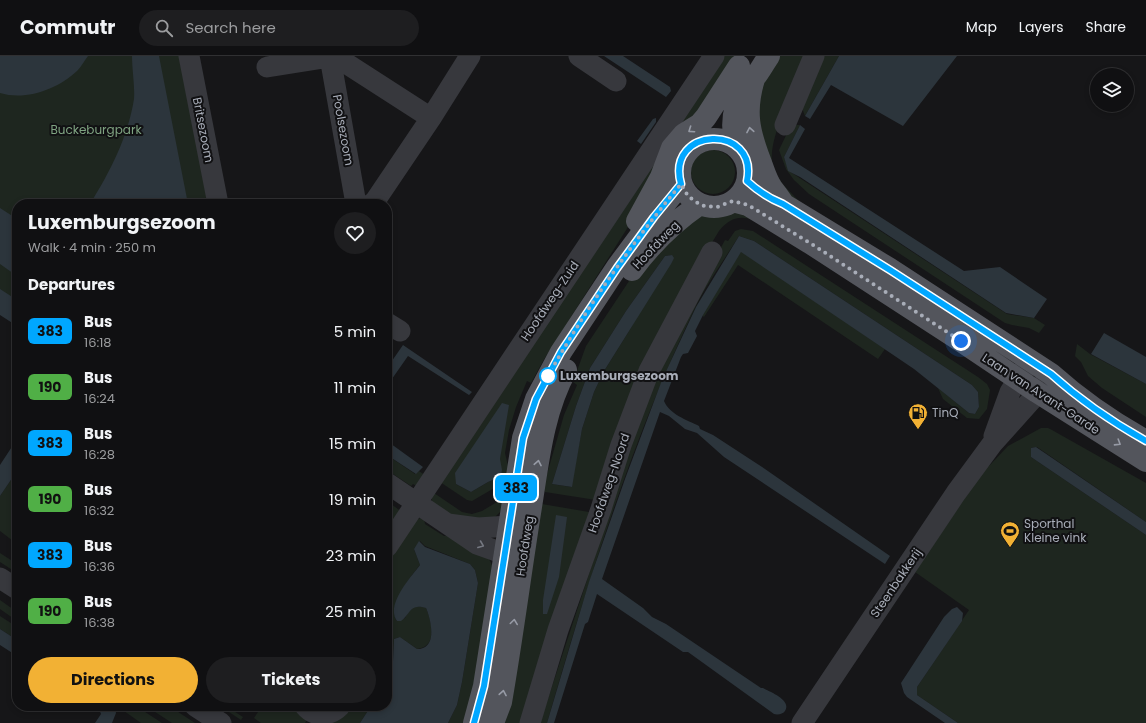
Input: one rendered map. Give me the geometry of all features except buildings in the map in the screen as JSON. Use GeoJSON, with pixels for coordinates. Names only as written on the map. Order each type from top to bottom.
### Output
{"type":"FeatureCollection","features":[{"type":"Feature","properties":{"kind":"main road"},"geometry":{"type":"LineString","coordinates":[[617,268],[618,254],[656,187],[672,148],[684,134],[700,124],[746,67],[769,56]]}},
{"type":"Feature","properties":{"kind":"main road"},"geometry":{"type":"LineString","coordinates":[[712,138],[721,110],[746,67]]}},
{"type":"Feature","properties":{"kind":"main road"},"geometry":{"type":"LineString","coordinates":[[736,147],[733,135],[734,110],[745,88],[746,67]]}},
{"type":"Feature","properties":{"kind":"main road"},"geometry":{"type":"LineString","coordinates":[[746,67],[750,93],[748,108],[752,141],[768,180],[783,204]]}},
{"type":"Feature","properties":{"kind":"main road"},"geometry":{"type":"LineString","coordinates":[[712,138],[726,140],[736,147],[743,154],[747,162],[747,181],[742,192],[733,201],[717,207],[700,204],[688,196],[681,184],[680,167],[686,152],[691,146],[698,142],[712,138]]}},
{"type":"Feature","properties":{"kind":"main road","name":"Laan van Avant-Garde"},"geometry":{"type":"LineString","coordinates":[[747,181],[767,198],[783,204],[890,270],[1030,360],[1051,374],[1068,389],[1099,412],[1146,441]]}},
{"type":"Feature","properties":{"kind":"main road","name":"Hoofdweg"},"geometry":{"type":"LineString","coordinates":[[474,723],[484,686],[523,438],[536,399],[561,352],[617,268],[654,217],[681,184]]}},
{"type":"Feature","properties":{"kind":"main road","name":"Laan van Avant-Garde"},"geometry":{"type":"LineString","coordinates":[[733,201],[748,205],[810,243],[1018,380],[1146,461]]}},
{"type":"Feature","properties":{"kind":"main road","name":"Hoofdweg"},"geometry":{"type":"LineString","coordinates":[[493,723],[501,702],[536,472],[546,418],[560,382],[577,352],[627,276],[642,256],[660,237],[700,204]]}},
{"type":"Feature","properties":{"kind":"street","name":"Britsezoom"},"geometry":{"type":"LineString","coordinates":[[189,56],[217,199]]}},
{"type":"Feature","properties":{"kind":"street"},"geometry":{"type":"LineString","coordinates":[[376,199],[431,118],[470,56]]}},
{"type":"Feature","properties":{"kind":"street"},"geometry":{"type":"LineString","coordinates":[[579,56],[616,81]]}},
{"type":"Feature","properties":{"kind":"street","name":"Hoofdweg-Zuid"},"geometry":{"type":"LineString","coordinates":[[392,539],[714,56]]}},
{"type":"Feature","properties":{"kind":"street"},"geometry":{"type":"LineString","coordinates":[[785,125],[814,56]]}},
{"type":"Feature","properties":{"kind":"street"},"geometry":{"type":"LineString","coordinates":[[267,67],[330,57],[344,62],[431,118]]}},
{"type":"Feature","properties":{"kind":"street","name":"Poolsezoom"},"geometry":{"type":"LineString","coordinates":[[330,57],[355,199]]}},
{"type":"Feature","properties":{"kind":"street","name":"Hoofdweg-Noord"},"geometry":{"type":"LineString","coordinates":[[530,723],[558,630],[601,509],[621,445],[649,371],[712,252]]}},
{"type":"Feature","properties":{"kind":"street","name":"Steenbakkerij"},"geometry":{"type":"LineString","coordinates":[[992,444],[1008,396],[1030,360]]}},
{"type":"Feature","properties":{"kind":"street","name":"Steenbakkerij"},"geometry":{"type":"LineString","coordinates":[[803,723],[956,493],[992,444],[1051,374]]}},
{"type":"Feature","properties":{"kind":"street"},"geometry":{"type":"LineString","coordinates":[[392,486],[477,544],[505,554],[525,543],[509,526],[478,528],[448,524]]}},
{"type":"Feature","properties":{"kind":"street"},"geometry":{"type":"LineString","coordinates":[[0,578],[12,586]]}},
{"type":"Feature","properties":{"kind":"street"},"geometry":{"type":"LineString","coordinates":[[203,711],[221,723]]}},
{"type":"Feature","properties":{"kind":"street"},"geometry":{"type":"LineString","coordinates":[[309,711],[321,714],[332,711]]}},
{"type":"Feature","properties":{"kind":"green space","name":"Buckeburgpark"},"geometry":{"type":"Polygon","coordinates":[[[0,56],[179,56],[207,199],[12,199],[12,304],[0,296],[0,56]]]}},
{"type":"Feature","properties":{"kind":"green space"},"geometry":{"type":"Polygon","coordinates":[[[722,56],[735,56],[704,105],[685,123],[681,120],[722,56]]]}},
{"type":"Feature","properties":{"kind":"green space"},"geometry":{"type":"Polygon","coordinates":[[[778,56],[809,56],[779,123],[772,150],[773,167],[782,183],[799,201],[787,196],[757,139],[758,90],[778,56]]]}},
{"type":"Feature","properties":{"kind":"green space"},"geometry":{"type":"Polygon","coordinates":[[[821,56],[839,56],[805,116],[800,103],[821,56]]]}},
{"type":"Feature","properties":{"kind":"green space"},"geometry":{"type":"Polygon","coordinates":[[[791,125],[800,125],[784,157],[789,171],[1007,314],[1034,318],[1045,325],[1039,333],[1029,328],[1005,323],[809,194],[794,180],[786,169],[779,150],[791,125]]]}},
{"type":"Feature","properties":{"kind":"green space"},"geometry":{"type":"Polygon","coordinates":[[[709,150],[717,150],[722,151],[729,156],[734,163],[734,181],[729,188],[722,193],[709,194],[701,191],[694,184],[691,176],[691,168],[694,160],[701,153],[709,150]]]}},
{"type":"Feature","properties":{"kind":"green space"},"geometry":{"type":"Polygon","coordinates":[[[659,153],[642,205],[543,361],[531,383],[527,381],[516,407],[509,430],[505,453],[508,466],[508,482],[472,501],[467,500],[437,480],[659,153]],[[502,438],[456,484],[471,492],[498,478],[502,438]]]}},
{"type":"Feature","properties":{"kind":"green space"},"geometry":{"type":"Polygon","coordinates":[[[734,209],[772,229],[751,219],[738,218],[726,224],[719,231],[691,277],[596,500],[545,492],[543,488],[564,415],[577,385],[573,382],[586,346],[635,272],[701,213],[734,209]],[[672,255],[665,256],[626,311],[590,368],[576,406],[552,484],[571,487],[582,429],[594,392],[604,371],[629,331],[672,255]]]}},
{"type":"Feature","properties":{"kind":"green space"},"geometry":{"type":"Polygon","coordinates":[[[741,229],[753,231],[978,377],[987,384],[990,390],[987,409],[979,419],[967,418],[943,399],[938,388],[969,413],[975,414],[979,407],[978,392],[972,385],[754,241],[739,236],[710,281],[695,308],[651,409],[612,512],[578,617],[547,723],[540,723],[654,376],[668,346],[725,240],[728,241],[735,231],[741,229]]]}},
{"type":"Feature","properties":{"kind":"green space"},"geometry":{"type":"Polygon","coordinates":[[[741,251],[885,349],[878,359],[738,265],[704,317],[702,315],[741,251]]]}},
{"type":"Feature","properties":{"kind":"green space"},"geometry":{"type":"Polygon","coordinates":[[[1077,344],[1090,354],[1146,384],[1146,417],[1102,388],[1088,376],[1081,362],[1075,356],[1077,344]]]}},
{"type":"Feature","properties":{"kind":"green space"},"geometry":{"type":"Polygon","coordinates":[[[1041,428],[1048,428],[1052,430],[1146,483],[1146,522],[1037,447],[1031,448],[1031,457],[1146,535],[1146,723],[958,723],[917,695],[917,687],[969,610],[915,572],[983,471],[1008,446],[1041,428]]]}},
{"type":"Feature","properties":{"kind":"green space"},"geometry":{"type":"Polygon","coordinates":[[[392,458],[415,474],[419,471],[426,476],[418,487],[413,484],[411,486],[392,473],[392,458]]]}},
{"type":"Feature","properties":{"kind":"green space"},"geometry":{"type":"Polygon","coordinates":[[[12,478],[12,540],[0,531],[0,496],[12,478]]]}},
{"type":"Feature","properties":{"kind":"green space"},"geometry":{"type":"Polygon","coordinates":[[[432,493],[462,512],[472,514],[482,511],[504,499],[507,505],[495,517],[468,523],[432,505],[432,493]]]}},
{"type":"Feature","properties":{"kind":"green space"},"geometry":{"type":"Polygon","coordinates":[[[536,503],[589,512],[523,723],[498,723],[536,503]]]}},
{"type":"Feature","properties":{"kind":"green space"},"geometry":{"type":"Polygon","coordinates":[[[392,505],[402,512],[392,527],[392,513],[392,505]]]}},
{"type":"Feature","properties":{"kind":"green space"},"geometry":{"type":"Polygon","coordinates":[[[424,517],[425,524],[444,536],[451,535],[489,559],[494,569],[470,723],[448,723],[457,705],[462,682],[478,583],[475,570],[470,564],[425,546],[420,541],[414,549],[420,565],[401,592],[395,608],[395,615],[397,621],[405,618],[413,608],[419,606],[426,608],[430,620],[432,633],[431,639],[424,647],[417,649],[400,637],[394,639],[392,664],[392,550],[411,521],[424,517]]]}},
{"type":"Feature","properties":{"kind":"green space"},"geometry":{"type":"Polygon","coordinates":[[[0,553],[12,561],[12,570],[0,562],[0,553]]]}},
{"type":"Feature","properties":{"kind":"green space"},"geometry":{"type":"Polygon","coordinates":[[[0,600],[12,608],[12,617],[0,609],[0,600]]]}},
{"type":"Feature","properties":{"kind":"green space"},"geometry":{"type":"Polygon","coordinates":[[[0,616],[12,624],[12,637],[0,629],[0,616]]]}},
{"type":"Feature","properties":{"kind":"green space"},"geometry":{"type":"Polygon","coordinates":[[[124,711],[144,711],[162,723],[141,723],[124,711]]]}},
{"type":"Feature","properties":{"kind":"green space"},"geometry":{"type":"Polygon","coordinates":[[[154,711],[177,711],[195,723],[172,723],[154,711]]]}},
{"type":"Feature","properties":{"kind":"green space"},"geometry":{"type":"Polygon","coordinates":[[[228,711],[234,711],[243,717],[241,720],[228,711]]]}},
{"type":"Feature","properties":{"kind":"green space"},"geometry":{"type":"Polygon","coordinates":[[[259,711],[300,711],[308,718],[305,723],[261,723],[254,718],[259,711]]]}},
{"type":"Feature","properties":{"kind":"green space"},"geometry":{"type":"Polygon","coordinates":[[[337,711],[368,711],[360,723],[313,723],[337,711]]]}},
{"type":"Feature","properties":{"kind":"shaded area"},"geometry":{"type":"Polygon","coordinates":[[[0,56],[88,56],[77,71],[61,83],[51,88],[31,94],[10,95],[0,93],[0,56]]]}},
{"type":"Feature","properties":{"kind":"shaded area"},"geometry":{"type":"Polygon","coordinates":[[[132,56],[159,56],[187,199],[93,199],[111,167],[123,140],[131,113],[134,99],[132,56]]]}},
{"type":"Feature","properties":{"kind":"shaded area"},"geometry":{"type":"Polygon","coordinates":[[[604,56],[623,56],[670,87],[671,91],[666,97],[604,56]]]}},
{"type":"Feature","properties":{"kind":"shaded area"},"geometry":{"type":"Polygon","coordinates":[[[839,56],[957,56],[903,126],[831,85],[810,119],[805,116],[839,56]]]}},
{"type":"Feature","properties":{"kind":"shaded area"},"geometry":{"type":"Polygon","coordinates":[[[656,118],[656,122],[641,144],[637,141],[653,119],[656,118]]]}},
{"type":"Feature","properties":{"kind":"shaded area"},"geometry":{"type":"Polygon","coordinates":[[[800,125],[805,129],[789,158],[964,271],[1000,267],[1047,299],[1034,318],[1006,313],[800,177],[788,171],[784,157],[800,125]]]}},
{"type":"Feature","properties":{"kind":"shaded area"},"geometry":{"type":"Polygon","coordinates":[[[0,208],[12,216],[12,272],[0,264],[0,208]]]}},
{"type":"Feature","properties":{"kind":"shaded area"},"geometry":{"type":"Polygon","coordinates":[[[739,236],[754,241],[972,385],[978,392],[979,407],[975,414],[969,413],[914,369],[741,252],[703,315],[695,331],[697,336],[688,353],[683,354],[681,357],[664,401],[666,406],[674,413],[699,426],[700,429],[713,435],[765,469],[890,556],[885,564],[724,457],[697,433],[685,429],[669,416],[660,412],[602,579],[643,608],[652,617],[666,624],[761,688],[775,694],[786,703],[785,711],[780,714],[774,714],[688,652],[683,652],[597,594],[588,622],[585,624],[554,723],[547,723],[589,582],[662,380],[696,307],[739,236]]]}},
{"type":"Feature","properties":{"kind":"shaded area"},"geometry":{"type":"Polygon","coordinates":[[[672,255],[674,258],[671,264],[604,371],[594,392],[582,429],[572,487],[552,484],[576,406],[590,368],[626,311],[665,256],[672,255]]]}},
{"type":"Feature","properties":{"kind":"shaded area"},"geometry":{"type":"Polygon","coordinates":[[[0,289],[12,297],[12,323],[0,315],[0,289]]]}},
{"type":"Feature","properties":{"kind":"shaded area"},"geometry":{"type":"Polygon","coordinates":[[[1104,333],[1146,357],[1146,384],[1091,354],[1104,333]]]}},
{"type":"Feature","properties":{"kind":"shaded area"},"geometry":{"type":"Polygon","coordinates":[[[403,345],[472,392],[469,395],[408,356],[392,379],[392,361],[403,345]]]}},
{"type":"Feature","properties":{"kind":"shaded area"},"geometry":{"type":"Polygon","coordinates":[[[502,403],[509,405],[500,459],[502,470],[501,475],[471,492],[456,484],[455,473],[502,403]]]}},
{"type":"Feature","properties":{"kind":"shaded area"},"geometry":{"type":"Polygon","coordinates":[[[392,445],[423,467],[416,474],[392,458],[392,445]]]}},
{"type":"Feature","properties":{"kind":"shaded area"},"geometry":{"type":"Polygon","coordinates":[[[12,447],[12,478],[0,496],[0,465],[12,447]]]}},
{"type":"Feature","properties":{"kind":"shaded area"},"geometry":{"type":"Polygon","coordinates":[[[1036,447],[1146,522],[1146,535],[1031,457],[1031,448],[1036,447]]]}},
{"type":"Feature","properties":{"kind":"shaded area"},"geometry":{"type":"Polygon","coordinates":[[[556,515],[567,517],[559,577],[547,614],[543,614],[543,600],[556,515]]]}},
{"type":"Feature","properties":{"kind":"shaded area"},"geometry":{"type":"Polygon","coordinates":[[[419,541],[425,547],[470,564],[475,570],[478,583],[457,705],[448,723],[360,723],[368,711],[392,711],[392,664],[394,639],[400,637],[417,649],[423,648],[430,641],[431,630],[426,608],[413,608],[401,621],[397,621],[394,614],[394,607],[397,599],[420,565],[414,549],[419,541]]]}},
{"type":"Feature","properties":{"kind":"shaded area"},"geometry":{"type":"Polygon","coordinates":[[[957,607],[963,613],[962,621],[917,687],[917,695],[958,723],[945,723],[907,697],[901,683],[944,617],[952,609],[957,607]]]}},
{"type":"Feature","properties":{"kind":"shaded area"},"geometry":{"type":"Polygon","coordinates":[[[0,629],[12,637],[12,653],[0,645],[0,629]]]}},
{"type":"Feature","properties":{"kind":"shaded area"},"geometry":{"type":"Polygon","coordinates":[[[100,711],[116,711],[116,713],[112,723],[95,723],[101,714],[100,711]]]}},
{"type":"Feature","properties":{"kind":"bus line","name":"383"},"geometry":{"type":"LineString","coordinates":[[474,723],[484,686],[523,438],[536,399],[561,352],[612,275],[654,217],[681,184],[680,167],[686,152],[691,146],[702,140],[708,138],[718,138],[733,144],[740,150],[745,158],[748,167],[747,181],[767,198],[783,204],[890,270],[1051,374],[1068,389],[1099,412],[1146,441]]}},
{"type":"Feature","properties":{"kind":"place","name":"Luxemburgsezoom"},"geometry":{"type":"Point","coordinates":[548,376]}},
{"type":"Feature","properties":{"kind":"place","name":"TinQ"},"geometry":{"type":"Point","coordinates":[918,430]}},
{"type":"Feature","properties":{"kind":"place","name":"Sporthal Kleine vink"},"geometry":{"type":"Point","coordinates":[1010,548]}},
{"type":"Feature","properties":{"kind":"route"},"geometry":{"type":"LineString","coordinates":[[548,376],[561,352],[612,275],[654,217],[681,184],[688,196],[704,206],[717,207],[733,201],[748,205],[810,243],[961,341]]}}]}
